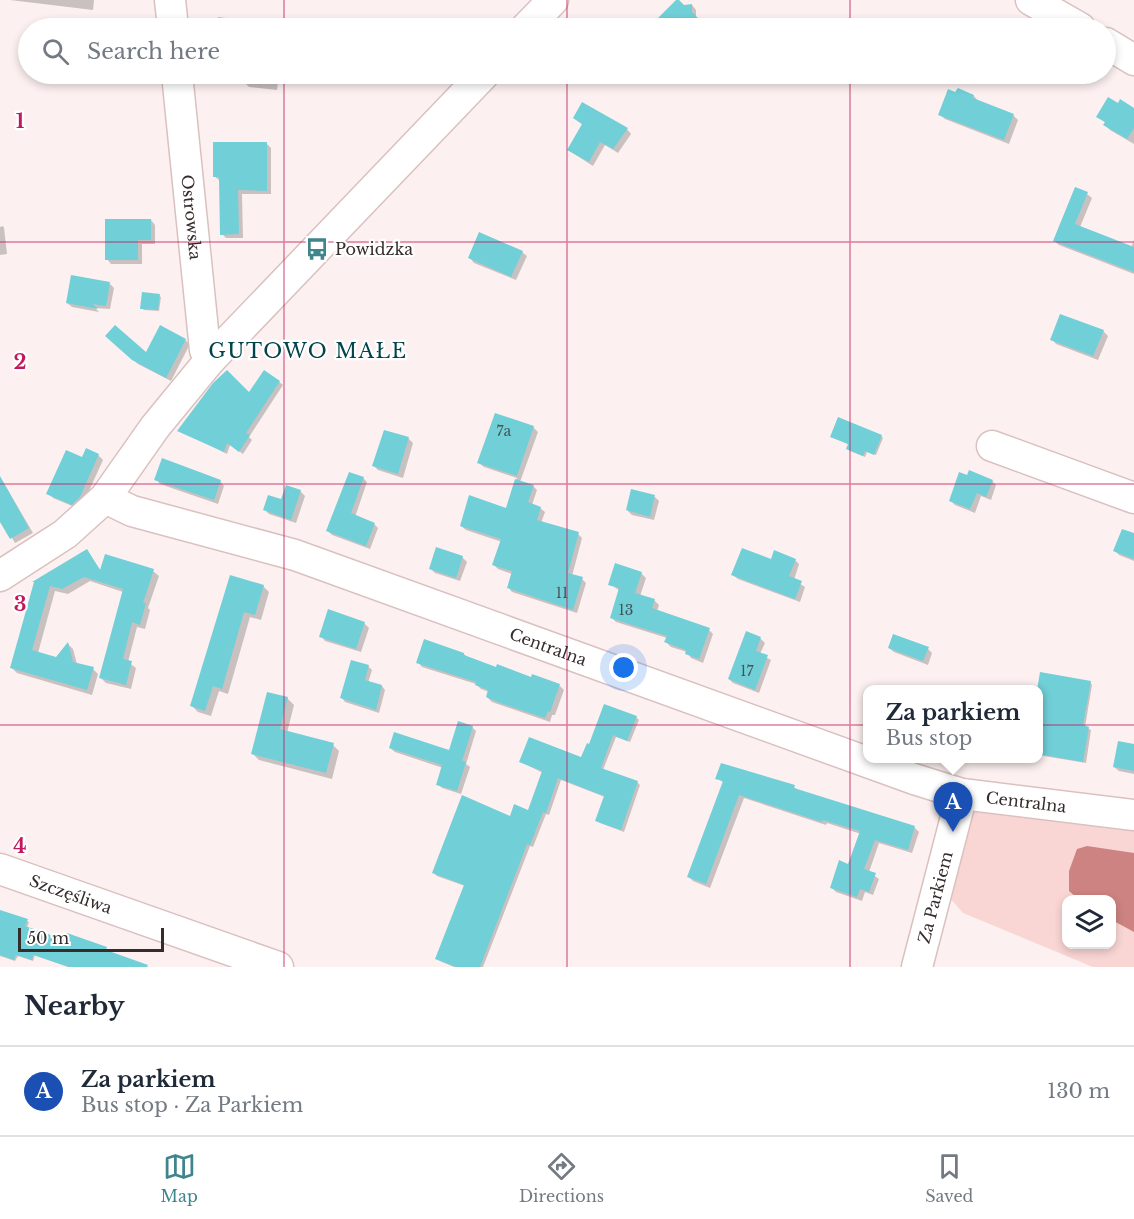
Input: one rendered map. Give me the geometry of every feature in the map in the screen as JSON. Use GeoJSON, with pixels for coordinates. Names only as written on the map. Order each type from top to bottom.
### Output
{"type":"FeatureCollection","features":[{"type":"Feature","properties":{"kind":"street"},"geometry":{"type":"LineString","coordinates":[[170,0],[171,18]]}},
{"type":"Feature","properties":{"kind":"street"},"geometry":{"type":"LineString","coordinates":[[536,18],[554,0]]}},
{"type":"Feature","properties":{"kind":"street"},"geometry":{"type":"LineString","coordinates":[[1031,0],[1062,18]]}},
{"type":"Feature","properties":{"kind":"street"},"geometry":{"type":"LineString","coordinates":[[1116,49],[1134,60]]}},
{"type":"Feature","properties":{"kind":"street","name":"Ostrowska"},"geometry":{"type":"LineString","coordinates":[[178,84],[205,350],[210,360]]}},
{"type":"Feature","properties":{"kind":"street"},"geometry":{"type":"LineString","coordinates":[[0,576],[65,534],[105,498],[155,427],[210,360],[473,84]]}},
{"type":"Feature","properties":{"kind":"street"},"geometry":{"type":"LineString","coordinates":[[992,446],[1134,498]]}},
{"type":"Feature","properties":{"kind":"street","name":"Centralna"},"geometry":{"type":"LineString","coordinates":[[105,498],[132,511],[295,555],[863,760]]}},
{"type":"Feature","properties":{"kind":"street","name":"Centralna"},"geometry":{"type":"LineString","coordinates":[[872,763],[962,794],[1134,816]]}},
{"type":"Feature","properties":{"kind":"street","name":"Za Parkiem"},"geometry":{"type":"LineString","coordinates":[[917,967],[962,794]]}},
{"type":"Feature","properties":{"kind":"street","name":"Szczęśliwa"},"geometry":{"type":"LineString","coordinates":[[0,869],[278,967]]}},
{"type":"Feature","properties":{"kind":"shaded area"},"geometry":{"type":"Polygon","coordinates":[[[978,807],[1134,823],[1134,967],[1093,967],[963,913],[949,897],[966,824],[978,807]]]}},
{"type":"Feature","properties":{"kind":"shaded area"},"geometry":{"type":"Polygon","coordinates":[[[1087,846],[1134,853],[1134,932],[1116,922],[1116,895],[1074,895],[1069,891],[1069,871],[1077,849],[1087,846]]]}},
{"type":"Feature","properties":{"kind":"building"},"geometry":{"type":"Polygon","coordinates":[[[676,0],[679,0],[684,5],[692,4],[692,12],[698,18],[658,18],[676,0]]]}},
{"type":"Feature","properties":{"kind":"building"},"geometry":{"type":"Polygon","coordinates":[[[958,88],[974,95],[973,98],[1014,114],[1004,140],[938,115],[948,89],[955,92],[958,88]]]}},
{"type":"Feature","properties":{"kind":"building"},"geometry":{"type":"Polygon","coordinates":[[[1108,97],[1118,103],[1120,99],[1134,108],[1134,128],[1127,139],[1103,125],[1105,122],[1096,117],[1108,97]]]}},
{"type":"Feature","properties":{"kind":"building"},"geometry":{"type":"Polygon","coordinates":[[[582,102],[628,128],[613,149],[600,142],[589,162],[567,150],[582,124],[573,118],[582,102]]]}},
{"type":"Feature","properties":{"kind":"building"},"geometry":{"type":"Polygon","coordinates":[[[213,142],[267,142],[267,191],[238,190],[239,234],[220,235],[219,177],[213,177],[213,142]]]}},
{"type":"Feature","properties":{"kind":"building"},"geometry":{"type":"Polygon","coordinates":[[[1075,187],[1088,192],[1075,224],[1134,247],[1134,272],[1053,241],[1075,187]]]}},
{"type":"Feature","properties":{"kind":"building"},"geometry":{"type":"Polygon","coordinates":[[[105,219],[151,219],[151,240],[138,240],[138,260],[105,260],[105,219]]]}},
{"type":"Feature","properties":{"kind":"building"},"geometry":{"type":"Polygon","coordinates":[[[479,232],[523,251],[511,277],[468,258],[479,232]]]}},
{"type":"Feature","properties":{"kind":"building"},"geometry":{"type":"Polygon","coordinates":[[[71,275],[110,282],[106,306],[93,304],[98,309],[66,303],[71,275]]]}},
{"type":"Feature","properties":{"kind":"building"},"geometry":{"type":"Polygon","coordinates":[[[142,292],[160,294],[158,310],[140,309],[142,292]]]}},
{"type":"Feature","properties":{"kind":"building"},"geometry":{"type":"Polygon","coordinates":[[[1060,314],[1104,330],[1093,356],[1050,340],[1060,314]]]}},
{"type":"Feature","properties":{"kind":"building"},"geometry":{"type":"Polygon","coordinates":[[[115,325],[146,352],[160,325],[186,339],[166,378],[132,360],[105,336],[115,325]]]}},
{"type":"Feature","properties":{"kind":"building"},"geometry":{"type":"Polygon","coordinates":[[[227,370],[249,392],[264,370],[280,381],[246,433],[250,435],[239,452],[227,443],[224,452],[177,431],[213,383],[227,370]]]}},
{"type":"Feature","properties":{"kind":"building"},"geometry":{"type":"Polygon","coordinates":[[[495,413],[534,426],[517,476],[477,463],[495,413]]]}},
{"type":"Feature","properties":{"kind":"building"},"geometry":{"type":"Polygon","coordinates":[[[838,417],[882,435],[874,455],[865,451],[863,456],[846,449],[848,444],[830,437],[838,417]]]}},
{"type":"Feature","properties":{"kind":"building"},"geometry":{"type":"Polygon","coordinates":[[[384,430],[409,437],[398,474],[372,466],[384,430]]]}},
{"type":"Feature","properties":{"kind":"building"},"geometry":{"type":"Polygon","coordinates":[[[86,448],[99,454],[80,497],[72,505],[46,494],[66,450],[82,457],[86,448]]]}},
{"type":"Feature","properties":{"kind":"building"},"geometry":{"type":"Polygon","coordinates":[[[162,458],[221,480],[214,500],[154,480],[162,458]]]}},
{"type":"Feature","properties":{"kind":"building"},"geometry":{"type":"Polygon","coordinates":[[[969,470],[993,480],[986,497],[977,493],[970,509],[949,501],[959,472],[967,475],[969,470]]]}},
{"type":"Feature","properties":{"kind":"building"},"geometry":{"type":"Polygon","coordinates":[[[349,472],[364,477],[351,513],[375,523],[366,546],[326,531],[349,472]]]}},
{"type":"Feature","properties":{"kind":"building"},"geometry":{"type":"Polygon","coordinates":[[[0,476],[29,528],[10,539],[0,522],[0,476]]]}},
{"type":"Feature","properties":{"kind":"building"},"geometry":{"type":"Polygon","coordinates":[[[515,479],[534,485],[528,502],[541,507],[537,520],[579,532],[568,573],[583,577],[573,610],[507,588],[512,571],[492,565],[501,539],[460,526],[469,495],[506,508],[515,479]]]}},
{"type":"Feature","properties":{"kind":"building"},"geometry":{"type":"Polygon","coordinates":[[[286,485],[301,490],[291,520],[263,510],[268,495],[281,499],[286,485]]]}},
{"type":"Feature","properties":{"kind":"building"},"geometry":{"type":"Polygon","coordinates":[[[631,489],[655,495],[650,517],[626,510],[631,489]]]}},
{"type":"Feature","properties":{"kind":"building"},"geometry":{"type":"Polygon","coordinates":[[[1122,529],[1134,533],[1134,559],[1113,551],[1122,529]]]}},
{"type":"Feature","properties":{"kind":"building"},"geometry":{"type":"Polygon","coordinates":[[[436,547],[463,556],[456,578],[429,569],[436,547]]]}},
{"type":"Feature","properties":{"kind":"building"},"geometry":{"type":"Polygon","coordinates":[[[742,548],[771,559],[774,550],[796,559],[789,576],[802,581],[795,599],[731,575],[742,548]]]}},
{"type":"Feature","properties":{"kind":"building"},"geometry":{"type":"Polygon","coordinates":[[[87,549],[100,570],[105,554],[154,569],[143,603],[146,603],[140,625],[132,622],[123,659],[132,661],[126,685],[99,678],[123,589],[84,577],[62,589],[50,586],[32,650],[56,657],[68,642],[73,662],[94,667],[87,690],[10,668],[34,582],[32,582],[87,549]]]}},
{"type":"Feature","properties":{"kind":"building"},"geometry":{"type":"Polygon","coordinates":[[[615,563],[642,572],[635,593],[655,599],[652,608],[710,628],[699,659],[685,654],[686,650],[664,642],[667,636],[610,618],[619,588],[608,585],[615,563]]]}},
{"type":"Feature","properties":{"kind":"building"},"geometry":{"type":"Polygon","coordinates":[[[230,575],[264,585],[255,615],[244,612],[222,689],[213,686],[205,711],[190,706],[230,575]]]}},
{"type":"Feature","properties":{"kind":"building"},"geometry":{"type":"Polygon","coordinates":[[[328,609],[365,622],[356,649],[319,637],[328,609]]]}},
{"type":"Feature","properties":{"kind":"building"},"geometry":{"type":"Polygon","coordinates":[[[746,631],[761,637],[756,651],[768,655],[755,690],[728,679],[746,631]]]}},
{"type":"Feature","properties":{"kind":"building"},"geometry":{"type":"Polygon","coordinates":[[[893,634],[929,647],[923,661],[888,648],[893,634]]]}},
{"type":"Feature","properties":{"kind":"building"},"geometry":{"type":"Polygon","coordinates":[[[424,639],[496,667],[497,664],[531,677],[532,674],[560,684],[550,712],[548,711],[545,718],[500,703],[486,697],[488,690],[475,685],[476,682],[416,663],[424,639]]]}},
{"type":"Feature","properties":{"kind":"building"},"geometry":{"type":"Polygon","coordinates":[[[351,660],[369,665],[365,680],[382,685],[376,710],[340,698],[351,660]]]}},
{"type":"Feature","properties":{"kind":"building"},"geometry":{"type":"Polygon","coordinates":[[[1040,672],[1091,681],[1083,725],[1089,727],[1083,762],[1043,755],[1043,685],[1038,685],[1040,672]]]}},
{"type":"Feature","properties":{"kind":"building"},"geometry":{"type":"Polygon","coordinates":[[[267,692],[288,697],[280,729],[334,743],[326,773],[251,754],[267,692]]]}},
{"type":"Feature","properties":{"kind":"building"},"geometry":{"type":"Polygon","coordinates":[[[604,704],[637,716],[627,741],[613,735],[601,768],[638,781],[621,830],[595,821],[604,796],[558,778],[546,813],[543,812],[530,845],[527,844],[480,967],[456,967],[435,959],[464,885],[432,873],[462,795],[510,816],[514,804],[528,810],[542,771],[519,762],[529,737],[581,757],[587,743],[589,744],[604,704]]]}},
{"type":"Feature","properties":{"kind":"building"},"geometry":{"type":"Polygon","coordinates":[[[458,721],[473,726],[462,761],[466,762],[457,791],[436,785],[442,765],[389,748],[394,732],[449,750],[458,721]]]}},
{"type":"Feature","properties":{"kind":"building"},"geometry":{"type":"Polygon","coordinates":[[[1118,741],[1134,744],[1134,771],[1113,767],[1118,741]]]}},
{"type":"Feature","properties":{"kind":"building"},"geometry":{"type":"Polygon","coordinates":[[[721,763],[795,785],[794,788],[915,826],[908,850],[875,840],[864,869],[876,873],[869,892],[860,889],[857,897],[830,888],[839,860],[848,864],[860,831],[823,820],[822,822],[739,795],[706,884],[687,877],[723,781],[715,779],[721,763]]]}},
{"type":"Feature","properties":{"kind":"building"},"geometry":{"type":"Polygon","coordinates":[[[0,910],[28,919],[25,926],[65,940],[67,933],[148,965],[147,967],[69,967],[33,955],[32,960],[16,955],[14,960],[0,955],[0,910]]]}},
{"type":"Feature","properties":{"kind":"place","name":"Powidzka"},"geometry":{"type":"Point","coordinates":[317,249]}},
{"type":"Feature","properties":{"kind":"place","name":"Za parkiem"},"geometry":{"type":"Point","coordinates":[953,832]}},
{"type":"Feature","properties":{"kind":"district","name":"GUTOWO MAŁE"},"geometry":{"type":"Point","coordinates":[308,351]}}]}
